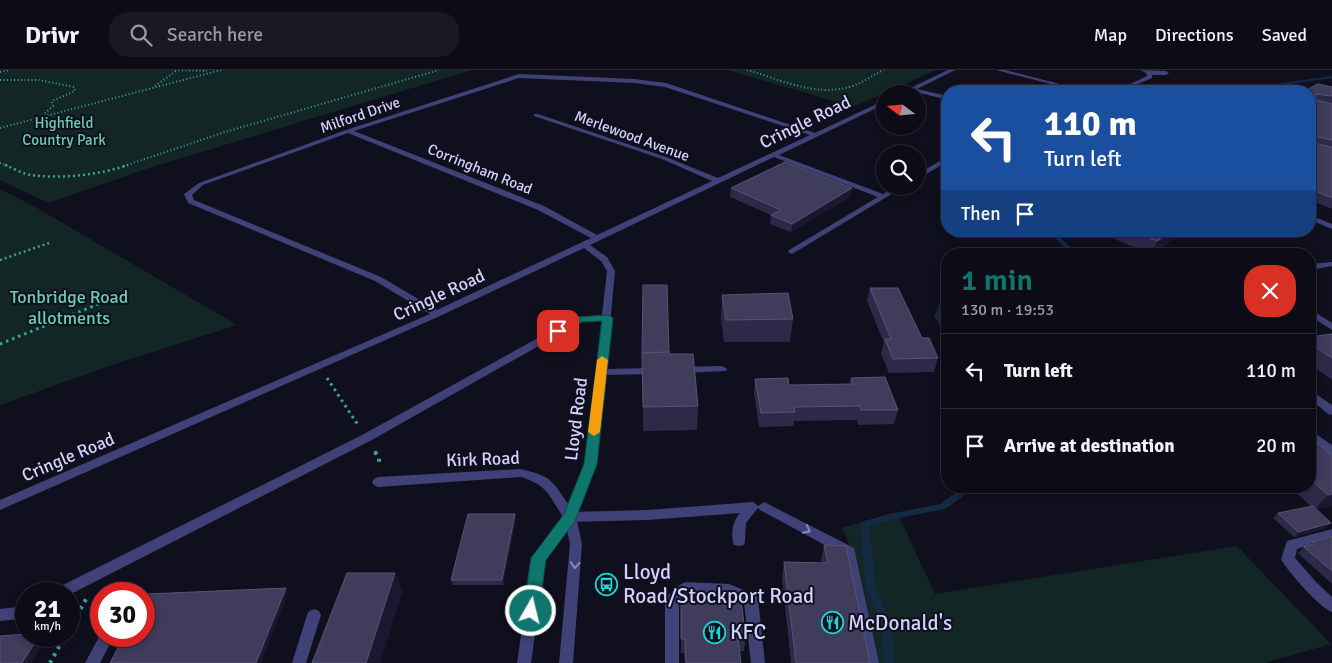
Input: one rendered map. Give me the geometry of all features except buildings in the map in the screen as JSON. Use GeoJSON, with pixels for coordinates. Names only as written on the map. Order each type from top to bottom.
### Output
{"type":"FeatureCollection","features":[{"type":"Feature","properties":{"kind":"street"},"geometry":{"type":"LineString","coordinates":[[919,85],[952,70]]}},
{"type":"Feature","properties":{"kind":"street"},"geometry":{"type":"LineString","coordinates":[[999,70],[1060,85]]}},
{"type":"Feature","properties":{"kind":"street"},"geometry":{"type":"LineString","coordinates":[[1146,72],[1166,73]]}},
{"type":"Feature","properties":{"kind":"street"},"geometry":{"type":"LineString","coordinates":[[1132,85],[1150,77],[1146,72]]}},
{"type":"Feature","properties":{"kind":"street","name":"Milford Drive"},"geometry":{"type":"LineString","coordinates":[[438,314],[378,279],[188,198],[192,189],[201,184],[348,131],[498,81],[525,76],[634,81],[666,85],[816,135]]}},
{"type":"Feature","properties":{"kind":"street"},"geometry":{"type":"LineString","coordinates":[[926,92],[941,96]]}},
{"type":"Feature","properties":{"kind":"street","name":"Cringle Road"},"geometry":{"type":"LineString","coordinates":[[0,504],[320,367],[438,314],[876,106]]}},
{"type":"Feature","properties":{"kind":"street","name":"Merlewood Avenue"},"geometry":{"type":"LineString","coordinates":[[536,115],[664,158],[718,181]]}},
{"type":"Feature","properties":{"kind":"street","name":"Corringham Road"},"geometry":{"type":"LineString","coordinates":[[348,131],[540,208],[598,239]]}},
{"type":"Feature","properties":{"kind":"street"},"geometry":{"type":"LineString","coordinates":[[774,156],[884,197]]}},
{"type":"Feature","properties":{"kind":"street"},"geometry":{"type":"LineString","coordinates":[[926,172],[941,162]]}},
{"type":"Feature","properties":{"kind":"street"},"geometry":{"type":"LineString","coordinates":[[792,252],[887,195]]}},
{"type":"Feature","properties":{"kind":"street"},"geometry":{"type":"LineString","coordinates":[[1316,220],[1332,227]]}},
{"type":"Feature","properties":{"kind":"street","name":"Lloyd Road"},"geometry":{"type":"LineString","coordinates":[[524,663],[539,558],[570,517],[591,464],[608,318],[611,271],[608,262],[602,256],[585,245]]}},
{"type":"Feature","properties":{"kind":"street"},"geometry":{"type":"LineString","coordinates":[[1316,266],[1332,264]]}},
{"type":"Feature","properties":{"kind":"street"},"geometry":{"type":"LineString","coordinates":[[1316,316],[1332,327]]}},
{"type":"Feature","properties":{"kind":"street"},"geometry":{"type":"LineString","coordinates":[[80,583],[366,438],[579,319],[608,318]]}},
{"type":"Feature","properties":{"kind":"street"},"geometry":{"type":"LineString","coordinates":[[601,372],[722,369]]}},
{"type":"Feature","properties":{"kind":"street"},"geometry":{"type":"LineString","coordinates":[[1316,399],[1332,411]]}},
{"type":"Feature","properties":{"kind":"street"},"geometry":{"type":"LineString","coordinates":[[1316,439],[1332,451]]}},
{"type":"Feature","properties":{"kind":"street","name":"Kirk Road"},"geometry":{"type":"LineString","coordinates":[[378,482],[530,474],[548,484],[570,517]]}},
{"type":"Feature","properties":{"kind":"street"},"geometry":{"type":"LineString","coordinates":[[566,663],[576,544],[570,517],[648,515],[753,507],[740,521],[740,541]]}},
{"type":"Feature","properties":{"kind":"street"},"geometry":{"type":"LineString","coordinates":[[764,507],[848,552],[872,663]]}},
{"type":"Feature","properties":{"kind":"street"},"geometry":{"type":"LineString","coordinates":[[1332,534],[1292,545],[1288,559],[1312,587],[1332,606]]}},
{"type":"Feature","properties":{"kind":"street"},"geometry":{"type":"LineString","coordinates":[[672,663],[672,601],[686,588],[729,590],[751,599],[758,663]]}},
{"type":"Feature","properties":{"kind":"street"},"geometry":{"type":"LineString","coordinates":[[0,615],[15,613]]}},
{"type":"Feature","properties":{"kind":"street"},"geometry":{"type":"LineString","coordinates":[[299,663],[314,615]]}},
{"type":"Feature","properties":{"kind":"street"},"geometry":{"type":"LineString","coordinates":[[92,663],[101,647]]}},
{"type":"Feature","properties":{"kind":"path"},"geometry":{"type":"LineString","coordinates":[[1,72],[11,70]]}},
{"type":"Feature","properties":{"kind":"path"},"geometry":{"type":"LineString","coordinates":[[150,88],[175,70],[221,70]]}},
{"type":"Feature","properties":{"kind":"path"},"geometry":{"type":"LineString","coordinates":[[0,128],[221,70]]}},
{"type":"Feature","properties":{"kind":"path"},"geometry":{"type":"LineString","coordinates":[[0,163],[30,175],[88,175],[108,172],[225,132],[439,70]]}},
{"type":"Feature","properties":{"kind":"path"},"geometry":{"type":"LineString","coordinates":[[747,70],[800,86],[827,89],[847,88],[860,84],[884,70]]}},
{"type":"Feature","properties":{"kind":"path"},"geometry":{"type":"LineString","coordinates":[[0,80],[39,80],[74,88],[75,91],[52,101],[52,106],[41,117]]}},
{"type":"Feature","properties":{"kind":"path"},"geometry":{"type":"LineString","coordinates":[[0,260],[52,242]]}},
{"type":"Feature","properties":{"kind":"path"},"geometry":{"type":"LineString","coordinates":[[0,344],[101,303]]}},
{"type":"Feature","properties":{"kind":"path"},"geometry":{"type":"LineString","coordinates":[[320,367],[379,458],[378,482]]}},
{"type":"Feature","properties":{"kind":"path"},"geometry":{"type":"LineString","coordinates":[[50,663],[59,647]]}},
{"type":"Feature","properties":{"kind":"green space","name":"Highfield Country Park"},"geometry":{"type":"Polygon","coordinates":[[[0,70],[472,70],[152,167],[48,203],[0,180],[0,70]]]}},
{"type":"Feature","properties":{"kind":"green space"},"geometry":{"type":"Polygon","coordinates":[[[728,70],[936,70],[902,85],[876,85],[876,97],[853,107],[728,70]]]}},
{"type":"Feature","properties":{"kind":"green space","name":"Tonbridge Road allotments"},"geometry":{"type":"Polygon","coordinates":[[[0,189],[37,208],[237,325],[112,365],[0,405],[0,189]]]}},
{"type":"Feature","properties":{"kind":"green space"},"geometry":{"type":"Polygon","coordinates":[[[897,512],[935,594],[1237,546],[1331,644],[1264,663],[878,663],[853,552],[842,528],[897,512]]]}},
{"type":"Feature","properties":{"kind":"waterway"},"geometry":{"type":"LineString","coordinates":[[1274,85],[1332,77]]}},
{"type":"Feature","properties":{"kind":"waterway"},"geometry":{"type":"LineString","coordinates":[[1057,237],[1068,248]]}},
{"type":"Feature","properties":{"kind":"waterway"},"geometry":{"type":"LineString","coordinates":[[941,307],[937,316],[941,322]]}},
{"type":"Feature","properties":{"kind":"waterway"},"geometry":{"type":"LineString","coordinates":[[889,663],[887,627],[871,588],[864,524],[889,517],[942,507],[961,493]]}},
{"type":"Feature","properties":{"kind":"slow traffic"},"geometry":{"type":"LineString","coordinates":[[594,432],[602,360]]}},
{"type":"Feature","properties":{"kind":"place","name":"Lloyd Road/Stockport Road"},"geometry":{"type":"Point","coordinates":[607,584]}},
{"type":"Feature","properties":{"kind":"place","name":"McDonald's"},"geometry":{"type":"Point","coordinates":[832,623]}},
{"type":"Feature","properties":{"kind":"place","name":"KFC"},"geometry":{"type":"Point","coordinates":[714,632]}},
{"type":"Feature","properties":{"kind":"route"},"geometry":{"type":"LineString","coordinates":[[531,611],[539,558],[570,517],[591,464],[608,318],[579,319],[558,331]]}}]}
